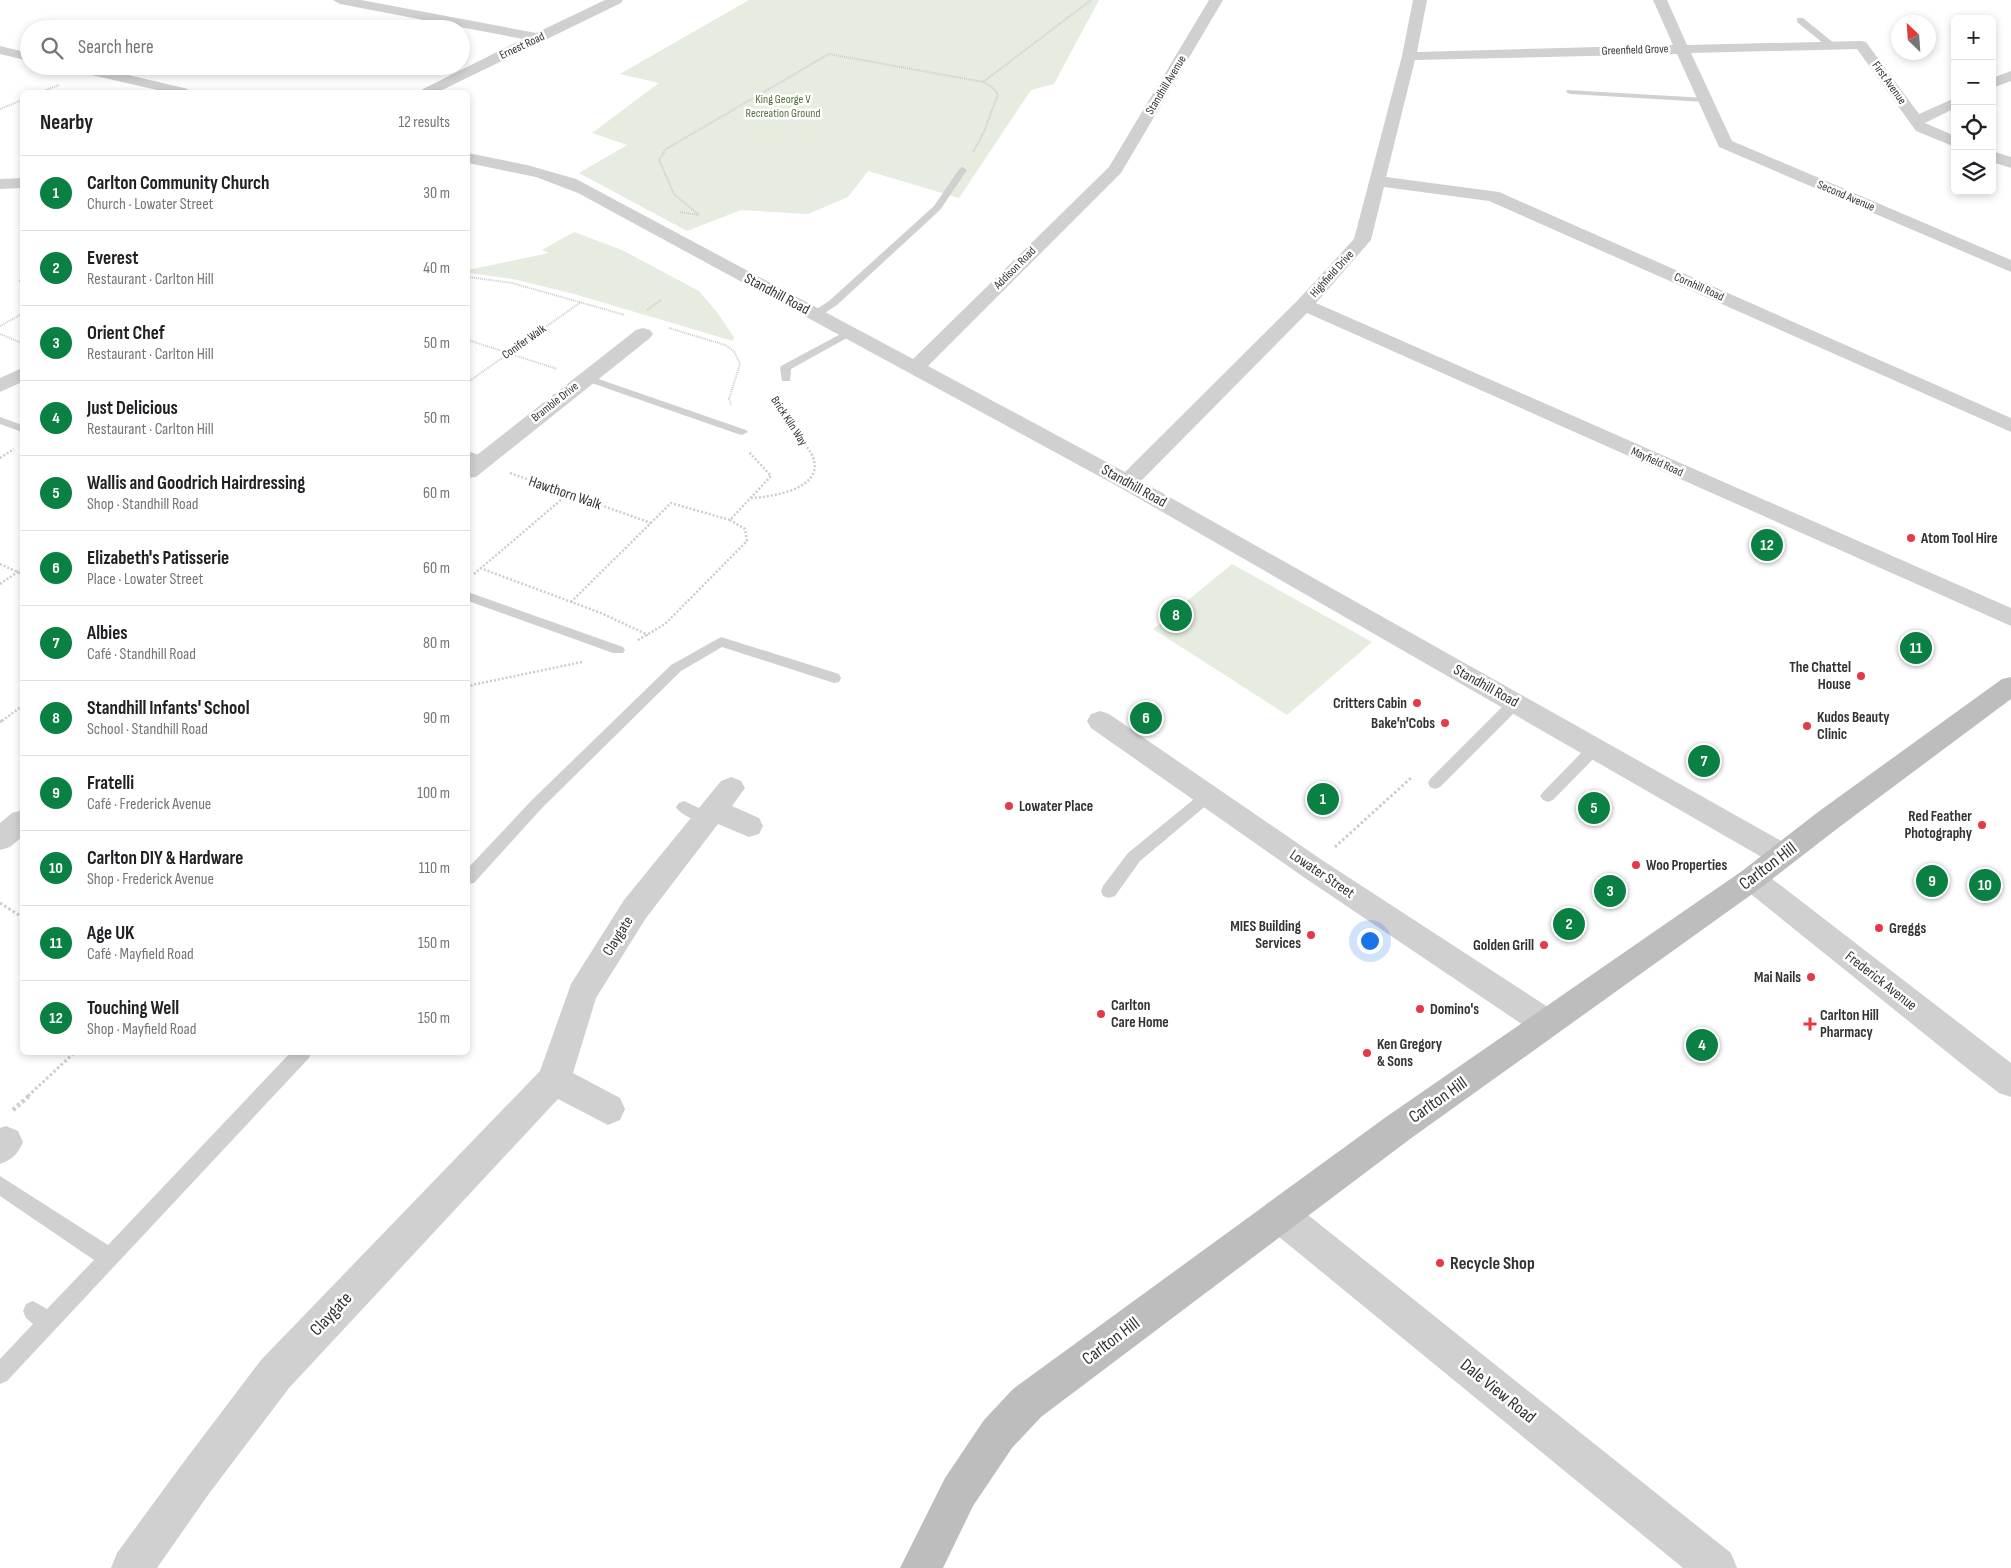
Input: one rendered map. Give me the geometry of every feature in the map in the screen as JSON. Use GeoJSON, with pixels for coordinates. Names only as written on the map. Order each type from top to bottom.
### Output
{"type":"FeatureCollection","features":[{"type":"Feature","properties":{"kind":"main road","name":"Carlton Hill"},"geometry":{"type":"LineString","coordinates":[[921,1568],[959,1492],[998,1434],[1028,1403],[1280,1215],[1546,1023],[1752,879],[2011,686]]}},
{"type":"Feature","properties":{"kind":"street"},"geometry":{"type":"LineString","coordinates":[[340,0],[445,20]]}},
{"type":"Feature","properties":{"kind":"street","name":"Ernest Road"},"geometry":{"type":"LineString","coordinates":[[470,70],[616,0]]}},
{"type":"Feature","properties":{"kind":"street","name":"Standhill Avenue"},"geometry":{"type":"LineString","coordinates":[[1115,170],[1216,0]]}},
{"type":"Feature","properties":{"kind":"street","name":"Highfield Drive"},"geometry":{"type":"LineString","coordinates":[[1127,482],[1304,305],[1362,240],[1409,56],[1420,0]]}},
{"type":"Feature","properties":{"kind":"street","name":"Second Avenue"},"geometry":{"type":"LineString","coordinates":[[1660,0],[1725,144],[2011,267]]}},
{"type":"Feature","properties":{"kind":"street"},"geometry":{"type":"LineString","coordinates":[[470,25],[540,38]]}},
{"type":"Feature","properties":{"kind":"street","name":"Greenfield Grove"},"geometry":{"type":"LineString","coordinates":[[1409,56],[1861,45]]}},
{"type":"Feature","properties":{"kind":"street","name":"First Avenue"},"geometry":{"type":"LineString","coordinates":[[1861,45],[1921,128],[1951,140]]}},
{"type":"Feature","properties":{"kind":"street"},"geometry":{"type":"LineString","coordinates":[[0,50],[20,55]]}},
{"type":"Feature","properties":{"kind":"street"},"geometry":{"type":"LineString","coordinates":[[109,75],[174,90]]}},
{"type":"Feature","properties":{"kind":"street","name":"Ernest Road"},"geometry":{"type":"LineString","coordinates":[[432,90],[459,75]]}},
{"type":"Feature","properties":{"kind":"street"},"geometry":{"type":"LineString","coordinates":[[1996,82],[2011,75]]}},
{"type":"Feature","properties":{"kind":"street","name":"First Avenue"},"geometry":{"type":"LineString","coordinates":[[1917,121],[1951,104]]}},
{"type":"Feature","properties":{"kind":"street","name":"Standhill Road"},"geometry":{"type":"LineString","coordinates":[[470,158],[566,180],[1127,482],[1782,855]]}},
{"type":"Feature","properties":{"kind":"street"},"geometry":{"type":"LineString","coordinates":[[1996,158],[2011,164]]}},
{"type":"Feature","properties":{"kind":"street","name":"Addison Road"},"geometry":{"type":"LineString","coordinates":[[916,367],[1115,170]]}},
{"type":"Feature","properties":{"kind":"street","name":"Cornhill Road"},"geometry":{"type":"LineString","coordinates":[[1378,180],[1493,196],[2011,426]]}},
{"type":"Feature","properties":{"kind":"street"},"geometry":{"type":"LineString","coordinates":[[0,184],[20,183]]}},
{"type":"Feature","properties":{"kind":"street","name":"Mayfield Road"},"geometry":{"type":"LineString","coordinates":[[1304,305],[2011,618]]}},
{"type":"Feature","properties":{"kind":"street","name":"Bramble Drive"},"geometry":{"type":"LineString","coordinates":[[474,462],[643,334]]}},
{"type":"Feature","properties":{"kind":"street"},"geometry":{"type":"LineString","coordinates":[[0,386],[20,375]]}},
{"type":"Feature","properties":{"kind":"street","name":"Lowater Street"},"geometry":{"type":"LineString","coordinates":[[1100,721],[1312,868],[1546,1023]]}},
{"type":"Feature","properties":{"kind":"street","name":"Claygate"},"geometry":{"type":"LineString","coordinates":[[132,1568],[194,1481],[275,1374],[554,1080],[582,994],[635,909],[709,806],[749,826]]}},
{"type":"Feature","properties":{"kind":"street"},"geometry":{"type":"LineString","coordinates":[[0,839],[20,823]]}},
{"type":"Feature","properties":{"kind":"street","name":"Frederick Avenue"},"geometry":{"type":"LineString","coordinates":[[1752,879],[2011,1082]]}},
{"type":"Feature","properties":{"kind":"street"},"geometry":{"type":"LineString","coordinates":[[554,1080],[608,1109]]}},
{"type":"Feature","properties":{"kind":"street","name":"Dale View Road"},"geometry":{"type":"LineString","coordinates":[[1280,1215],[1716,1568]]}},
{"type":"Feature","properties":{"kind":"lane"},"geometry":{"type":"LineString","coordinates":[[1800,20],[1832,46]]}},
{"type":"Feature","properties":{"kind":"lane"},"geometry":{"type":"LineString","coordinates":[[1570,92],[1706,100]]}},
{"type":"Feature","properties":{"kind":"lane"},"geometry":{"type":"LineString","coordinates":[[1612,94],[1618,106]]}},
{"type":"Feature","properties":{"kind":"lane"},"geometry":{"type":"LineString","coordinates":[[816,314],[833,303],[937,208],[963,170]]}},
{"type":"Feature","properties":{"kind":"lane"},"geometry":{"type":"LineString","coordinates":[[786,379],[785,368],[850,332]]}},
{"type":"Feature","properties":{"kind":"lane"},"geometry":{"type":"LineString","coordinates":[[587,378],[742,432]]}},
{"type":"Feature","properties":{"kind":"lane"},"geometry":{"type":"LineString","coordinates":[[0,420],[20,427]]}},
{"type":"Feature","properties":{"kind":"lane"},"geometry":{"type":"LineString","coordinates":[[470,597],[618,650]]}},
{"type":"Feature","properties":{"kind":"lane"},"geometry":{"type":"LineString","coordinates":[[470,876],[537,804],[676,668],[720,642],[834,678]]}},
{"type":"Feature","properties":{"kind":"lane"},"geometry":{"type":"LineString","coordinates":[[1435,783],[1515,703]]}},
{"type":"Feature","properties":{"kind":"lane"},"geometry":{"type":"LineString","coordinates":[[1548,796],[1595,748]]}},
{"type":"Feature","properties":{"kind":"lane"},"geometry":{"type":"LineString","coordinates":[[1109,892],[1134,857],[1209,795]]}},
{"type":"Feature","properties":{"kind":"lane"},"geometry":{"type":"LineString","coordinates":[[0,1374],[41,1317],[109,1258],[300,1055]]}},
{"type":"Feature","properties":{"kind":"lane"},"geometry":{"type":"LineString","coordinates":[[0,1185],[109,1258]]}},
{"type":"Feature","properties":{"kind":"path"},"geometry":{"type":"LineString","coordinates":[[982,82],[1091,0]]}},
{"type":"Feature","properties":{"kind":"path"},"geometry":{"type":"LineString","coordinates":[[678,211],[699,215],[674,194],[667,180],[659,160],[666,149],[829,54],[982,82],[992,87],[998,94],[984,132],[963,170]]}},
{"type":"Feature","properties":{"kind":"path"},"geometry":{"type":"LineString","coordinates":[[0,109],[20,101]]}},
{"type":"Feature","properties":{"kind":"path"},"geometry":{"type":"LineString","coordinates":[[470,277],[512,283],[628,316]]}},
{"type":"Feature","properties":{"kind":"path","name":"Conifer Walk"},"geometry":{"type":"LineString","coordinates":[[470,381],[581,302]]}},
{"type":"Feature","properties":{"kind":"path"},"geometry":{"type":"LineString","coordinates":[[0,326],[20,315]]}},
{"type":"Feature","properties":{"kind":"path"},"geometry":{"type":"LineString","coordinates":[[665,327],[725,344]]}},
{"type":"Feature","properties":{"kind":"path"},"geometry":{"type":"LineString","coordinates":[[0,334],[20,342]]}},
{"type":"Feature","properties":{"kind":"path"},"geometry":{"type":"LineString","coordinates":[[470,341],[587,378]]}},
{"type":"Feature","properties":{"kind":"path","name":"Brick Kiln Way"},"geometry":{"type":"LineString","coordinates":[[750,498],[768,498],[792,491],[812,475],[815,466],[812,455],[802,443],[770,392]]}},
{"type":"Feature","properties":{"kind":"path"},"geometry":{"type":"LineString","coordinates":[[0,458],[15,449]]}},
{"type":"Feature","properties":{"kind":"path","name":"Hawthorn Walk"},"geometry":{"type":"LineString","coordinates":[[474,462],[651,523]]}},
{"type":"Feature","properties":{"kind":"path"},"geometry":{"type":"LineString","coordinates":[[470,577],[568,494]]}},
{"type":"Feature","properties":{"kind":"path"},"geometry":{"type":"LineString","coordinates":[[571,602],[671,502]]}},
{"type":"Feature","properties":{"kind":"path"},"geometry":{"type":"LineString","coordinates":[[470,687],[472,685],[587,661],[618,650],[648,635],[665,624],[747,541],[745,529],[730,520]]}},
{"type":"Feature","properties":{"kind":"path"},"geometry":{"type":"LineString","coordinates":[[0,564],[18,572]]}},
{"type":"Feature","properties":{"kind":"path"},"geometry":{"type":"LineString","coordinates":[[480,568],[601,613],[648,635]]}},
{"type":"Feature","properties":{"kind":"path"},"geometry":{"type":"LineString","coordinates":[[0,584],[18,572]]}},
{"type":"Feature","properties":{"kind":"path"},"geometry":{"type":"LineString","coordinates":[[0,722],[20,707]]}},
{"type":"Feature","properties":{"kind":"path"},"geometry":{"type":"LineString","coordinates":[[1312,868],[1414,775]]}},
{"type":"Feature","properties":{"kind":"path"},"geometry":{"type":"LineString","coordinates":[[0,904],[20,915]]}},
{"type":"Feature","properties":{"kind":"path"},"geometry":{"type":"LineString","coordinates":[[3,1145],[4,1118],[72,1055]]}},
{"type":"Feature","properties":{"kind":"green space","name":"King George V Recreation Ground"},"geometry":{"type":"Polygon","coordinates":[[[749,0],[1099,0],[1054,84],[1031,90],[959,198],[868,171],[848,197],[808,214],[741,210],[687,231],[579,173],[627,145],[592,133],[659,83],[620,74],[749,0]]]}},
{"type":"Feature","properties":{"kind":"green space"},"geometry":{"type":"Polygon","coordinates":[[[574,232],[622,250],[699,291],[734,337],[733,341],[574,294],[513,279],[470,273],[470,270],[549,253],[542,250],[574,232]]]}},
{"type":"Feature","properties":{"kind":"green space"},"geometry":{"type":"Polygon","coordinates":[[[1232,564],[1372,642],[1287,715],[1153,629],[1232,564]]]}},
{"type":"Feature","properties":{"kind":"place","name":"Atom Tool Hire"},"geometry":{"type":"Point","coordinates":[1911,538]}},
{"type":"Feature","properties":{"kind":"place","name":"Touching Well"},"geometry":{"type":"Point","coordinates":[1767,545]}},
{"type":"Feature","properties":{"kind":"place","name":"Standhill Infants' School"},"geometry":{"type":"Point","coordinates":[1176,615]}},
{"type":"Feature","properties":{"kind":"place","name":"Age UK"},"geometry":{"type":"Point","coordinates":[1916,648]}},
{"type":"Feature","properties":{"kind":"place","name":"The Chattel House"},"geometry":{"type":"Point","coordinates":[1861,676]}},
{"type":"Feature","properties":{"kind":"place","name":"Critters Cabin"},"geometry":{"type":"Point","coordinates":[1417,703]}},
{"type":"Feature","properties":{"kind":"place","name":"Elizabeth's Patisserie"},"geometry":{"type":"Point","coordinates":[1146,718]}},
{"type":"Feature","properties":{"kind":"place","name":"Bake'n'Cobs"},"geometry":{"type":"Point","coordinates":[1445,723]}},
{"type":"Feature","properties":{"kind":"place","name":"Kudos Beauty Clinic"},"geometry":{"type":"Point","coordinates":[1807,726]}},
{"type":"Feature","properties":{"kind":"place","name":"Albies"},"geometry":{"type":"Point","coordinates":[1704,761]}},
{"type":"Feature","properties":{"kind":"place","name":"Carlton Community Church"},"geometry":{"type":"Point","coordinates":[1323,799]}},
{"type":"Feature","properties":{"kind":"place","name":"Lowater Place"},"geometry":{"type":"Point","coordinates":[1009,806]}},
{"type":"Feature","properties":{"kind":"place","name":"Wallis and Goodrich Hairdressing"},"geometry":{"type":"Point","coordinates":[1594,808]}},
{"type":"Feature","properties":{"kind":"place","name":"Red Feather Photography"},"geometry":{"type":"Point","coordinates":[1982,825]}},
{"type":"Feature","properties":{"kind":"place","name":"Woo Properties"},"geometry":{"type":"Point","coordinates":[1636,865]}},
{"type":"Feature","properties":{"kind":"place","name":"Fratelli"},"geometry":{"type":"Point","coordinates":[1932,881]}},
{"type":"Feature","properties":{"kind":"place","name":"Carlton DIY & Hardware"},"geometry":{"type":"Point","coordinates":[1985,885]}},
{"type":"Feature","properties":{"kind":"place","name":"Orient Chef"},"geometry":{"type":"Point","coordinates":[1610,891]}},
{"type":"Feature","properties":{"kind":"place","name":"Everest"},"geometry":{"type":"Point","coordinates":[1569,924]}},
{"type":"Feature","properties":{"kind":"place","name":"Greggs"},"geometry":{"type":"Point","coordinates":[1879,928]}},
{"type":"Feature","properties":{"kind":"place","name":"MIES Building Services"},"geometry":{"type":"Point","coordinates":[1311,935]}},
{"type":"Feature","properties":{"kind":"place","name":"Golden Grill"},"geometry":{"type":"Point","coordinates":[1544,945]}},
{"type":"Feature","properties":{"kind":"place","name":"Mai Nails"},"geometry":{"type":"Point","coordinates":[1811,977]}},
{"type":"Feature","properties":{"kind":"place","name":"Domino's"},"geometry":{"type":"Point","coordinates":[1420,1009]}},
{"type":"Feature","properties":{"kind":"place","name":"Carlton Care Home"},"geometry":{"type":"Point","coordinates":[1101,1014]}},
{"type":"Feature","properties":{"kind":"place","name":"Carlton Hill Pharmacy"},"geometry":{"type":"Point","coordinates":[1810,1024]}},
{"type":"Feature","properties":{"kind":"place","name":"Just Delicious"},"geometry":{"type":"Point","coordinates":[1702,1045]}},
{"type":"Feature","properties":{"kind":"place","name":"Ken Gregory & Sons"},"geometry":{"type":"Point","coordinates":[1367,1053]}},
{"type":"Feature","properties":{"kind":"place","name":"Recycle Shop"},"geometry":{"type":"Point","coordinates":[1440,1263]}}]}
